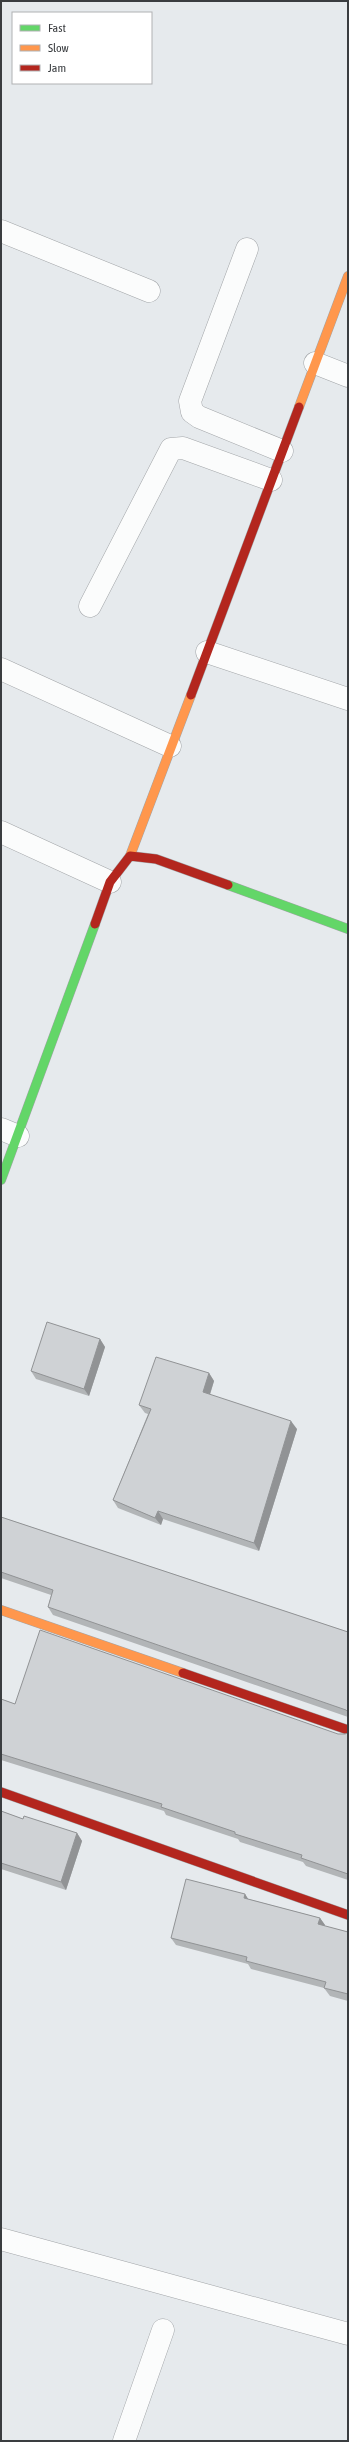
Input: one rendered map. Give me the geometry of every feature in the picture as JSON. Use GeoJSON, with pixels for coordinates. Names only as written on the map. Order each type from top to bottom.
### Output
{"type":"FeatureCollection","features":[{"type":"Feature","properties":{"kind":"street"},"geometry":{"type":"LineString","coordinates":[[1,231],[149,291]]}},
{"type":"Feature","properties":{"kind":"street"},"geometry":{"type":"LineString","coordinates":[[247,249],[190,401],[192,412],[199,417],[282,451]]}},
{"type":"Feature","properties":{"kind":"street"},"geometry":{"type":"LineString","coordinates":[[1,1180],[10,1133],[110,882],[120,866],[130,856],[170,746],[207,652],[348,276]]}},
{"type":"Feature","properties":{"kind":"street"},"geometry":{"type":"LineString","coordinates":[[315,363],[348,376]]}},
{"type":"Feature","properties":{"kind":"street"},"geometry":{"type":"LineString","coordinates":[[90,606],[171,449],[183,448],[271,480]]}},
{"type":"Feature","properties":{"kind":"street"},"geometry":{"type":"LineString","coordinates":[[207,652],[348,699]]}},
{"type":"Feature","properties":{"kind":"street"},"geometry":{"type":"LineString","coordinates":[[1,669],[170,746]]}},
{"type":"Feature","properties":{"kind":"street"},"geometry":{"type":"LineString","coordinates":[[1,832],[110,882]]}},
{"type":"Feature","properties":{"kind":"street"},"geometry":{"type":"LineString","coordinates":[[130,856],[156,859],[348,929]]}},
{"type":"Feature","properties":{"kind":"street"},"geometry":{"type":"LineString","coordinates":[[1,1610],[348,1730]]}},
{"type":"Feature","properties":{"kind":"street"},"geometry":{"type":"LineString","coordinates":[[1,1792],[348,1915]]}},
{"type":"Feature","properties":{"kind":"street"},"geometry":{"type":"LineString","coordinates":[[1,2239],[348,2334]]}},
{"type":"Feature","properties":{"kind":"street"},"geometry":{"type":"LineString","coordinates":[[124,2441],[162,2330]]}},
{"type":"Feature","properties":{"kind":"building"},"geometry":{"type":"Polygon","coordinates":[[[47,1322],[100,1339],[84,1389],[31,1371],[47,1322]]]}},
{"type":"Feature","properties":{"kind":"building"},"geometry":{"type":"Polygon","coordinates":[[[156,1357],[209,1373],[203,1392],[291,1421],[254,1543],[158,1511],[155,1518],[113,1500],[151,1409],[139,1405],[156,1357]]]}},
{"type":"Feature","properties":{"kind":"building"},"geometry":{"type":"Polygon","coordinates":[[[1,1517],[348,1632],[348,1712],[346,1710],[48,1607],[53,1590],[1,1572],[1,1517]]]}},
{"type":"Feature","properties":{"kind":"building"},"geometry":{"type":"Polygon","coordinates":[[[40,1630],[338,1734],[348,1733],[348,1874],[301,1858],[302,1855],[235,1834],[235,1832],[161,1807],[162,1804],[1,1754],[1,1699],[15,1704],[40,1630]]]}},
{"type":"Feature","properties":{"kind":"building"},"geometry":{"type":"Polygon","coordinates":[[[1,1811],[23,1819],[24,1816],[77,1833],[61,1882],[1,1863],[1,1811]]]}},
{"type":"Feature","properties":{"kind":"building"},"geometry":{"type":"Polygon","coordinates":[[[186,1879],[245,1894],[244,1898],[320,1918],[318,1924],[348,1932],[348,1994],[324,1988],[326,1982],[246,1961],[247,1957],[171,1938],[186,1879]]]}},
{"type":"Feature","properties":{"kind":"traffic: fast"},"geometry":{"type":"LineString","coordinates":[[228,885],[348,929]]}},
{"type":"Feature","properties":{"kind":"traffic: fast"},"geometry":{"type":"LineString","coordinates":[[1,1180],[95,924]]}},
{"type":"Feature","properties":{"kind":"traffic: slow"},"geometry":{"type":"LineString","coordinates":[[299,407],[348,276]]}},
{"type":"Feature","properties":{"kind":"traffic: slow"},"geometry":{"type":"LineString","coordinates":[[130,856],[191,695]]}},
{"type":"Feature","properties":{"kind":"traffic: slow"},"geometry":{"type":"LineString","coordinates":[[1,1610],[183,1673]]}},
{"type":"Feature","properties":{"kind":"traffic: jam"},"geometry":{"type":"LineString","coordinates":[[191,695],[299,407]]}},
{"type":"Feature","properties":{"kind":"traffic: jam"},"geometry":{"type":"LineString","coordinates":[[95,924],[110,882],[130,856],[156,859],[228,885]]}},
{"type":"Feature","properties":{"kind":"traffic: jam"},"geometry":{"type":"LineString","coordinates":[[183,1673],[348,1730]]}},
{"type":"Feature","properties":{"kind":"traffic: jam"},"geometry":{"type":"LineString","coordinates":[[1,1792],[348,1915]]}}]}
